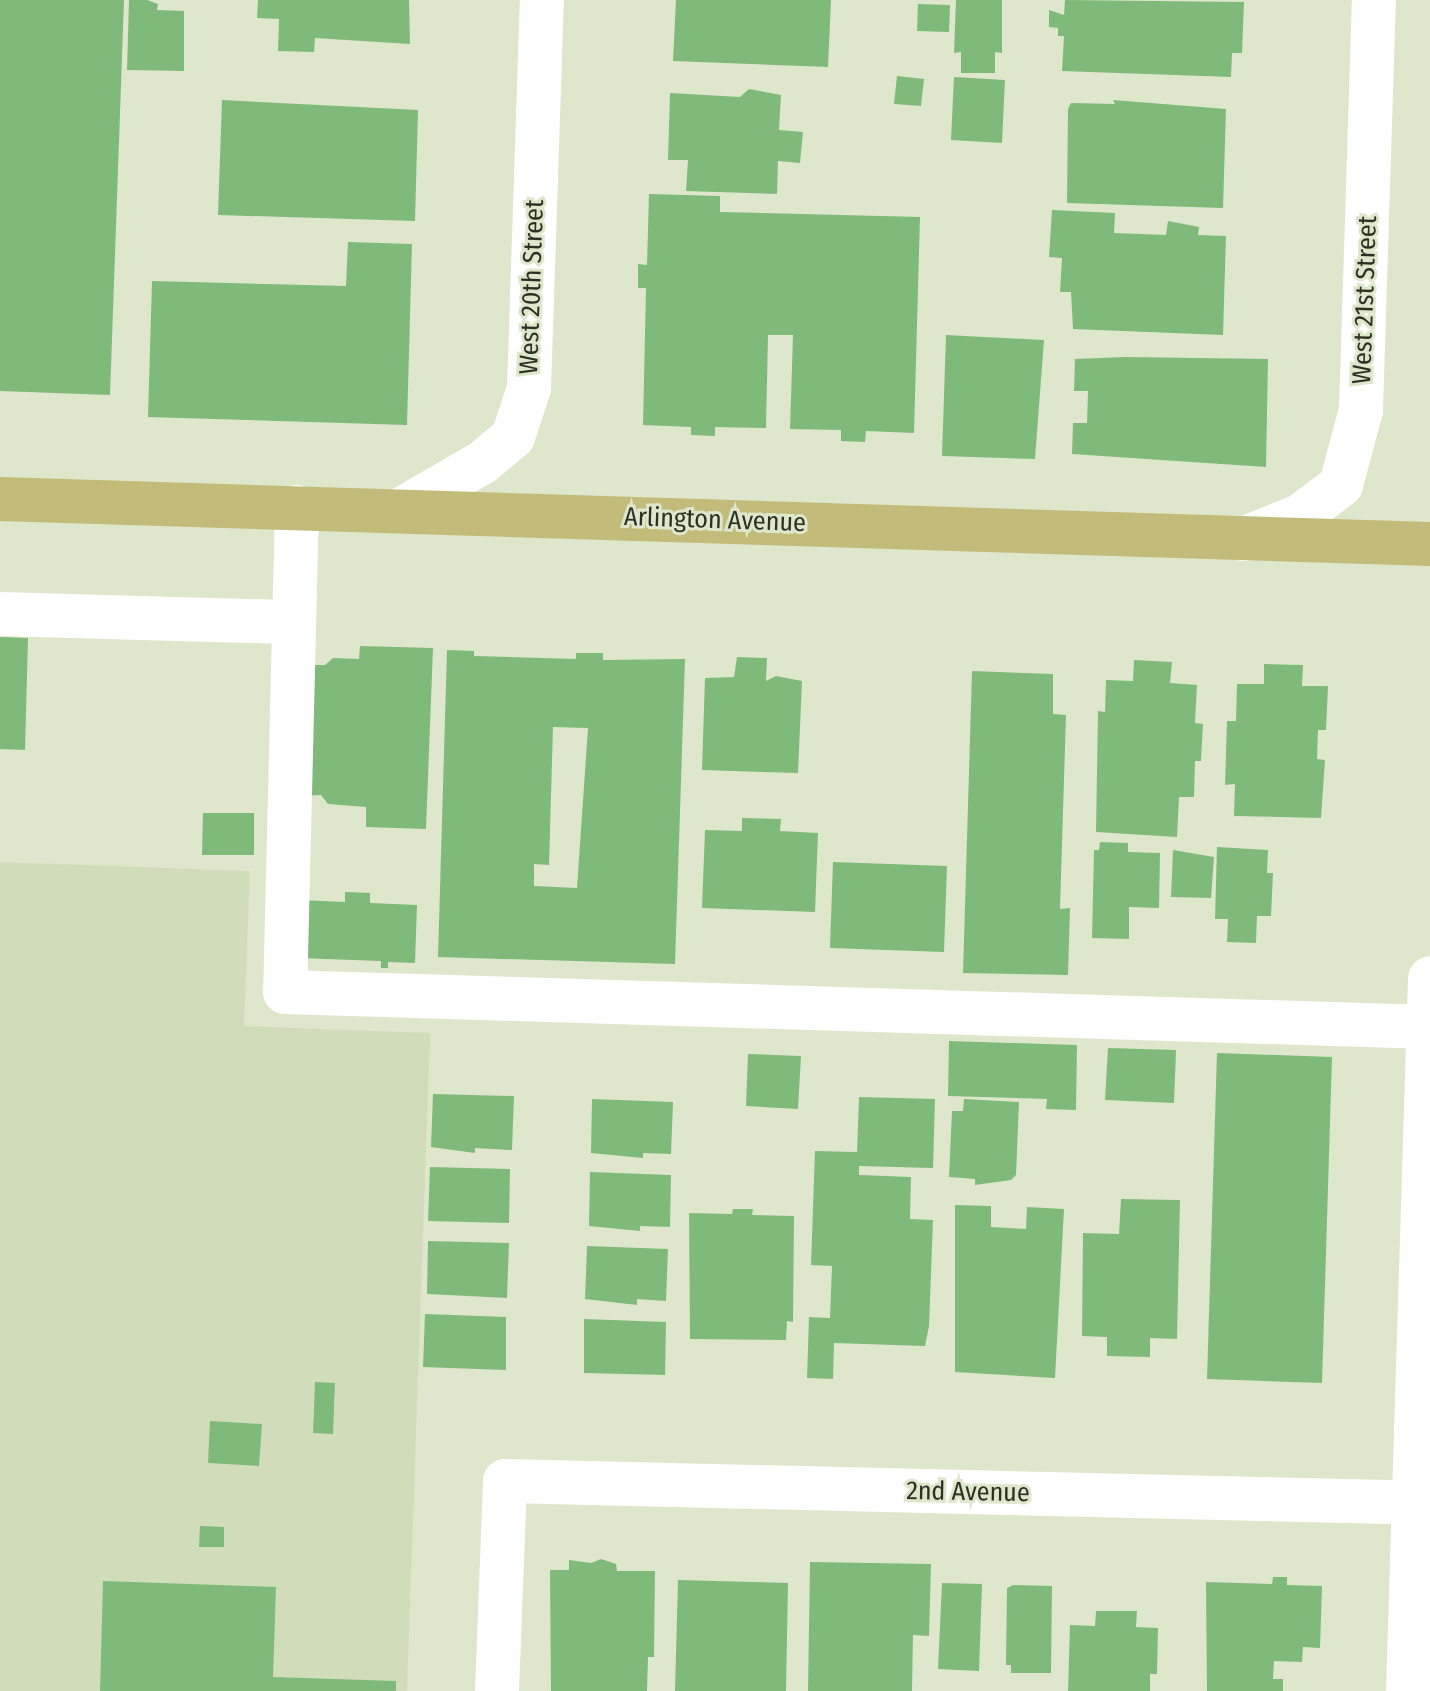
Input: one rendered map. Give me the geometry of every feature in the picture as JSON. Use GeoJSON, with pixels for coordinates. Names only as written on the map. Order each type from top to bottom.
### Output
{"type":"FeatureCollection","features":[{"type":"Feature","properties":{"kind":"main road","name":"Arlington Avenue"},"geometry":{"type":"LineString","coordinates":[[0,499],[1430,544]]}},
{"type":"Feature","properties":{"kind":"street","name":"West 20th Street"},"geometry":{"type":"LineString","coordinates":[[400,510],[483,462],[513,437],[529,388],[542,0]]}},
{"type":"Feature","properties":{"kind":"street","name":"West 21st Street"},"geometry":{"type":"LineString","coordinates":[[1243,539],[1300,516],[1341,485],[1361,410],[1374,0]]}},
{"type":"Feature","properties":{"kind":"street"},"geometry":{"type":"LineString","coordinates":[[297,507],[285,992],[1428,1027]]}},
{"type":"Feature","properties":{"kind":"street"},"geometry":{"type":"LineString","coordinates":[[0,614],[294,622]]}},
{"type":"Feature","properties":{"kind":"street"},"geometry":{"type":"LineString","coordinates":[[1408,1691],[1422,1503],[1430,978]]}},
{"type":"Feature","properties":{"kind":"street","name":"2nd Avenue"},"geometry":{"type":"LineString","coordinates":[[497,1691],[505,1481],[1422,1503]]}},
{"type":"Feature","properties":{"kind":"shaded area"},"geometry":{"type":"Polygon","coordinates":[[[0,862],[250,871],[244,1026],[430,1033],[407,1691],[0,1691],[0,862]]]}},
{"type":"Feature","properties":{"kind":"building"},"geometry":{"type":"Polygon","coordinates":[[[0,0],[124,0],[110,395],[0,391],[0,0]]]}},
{"type":"Feature","properties":{"kind":"building"},"geometry":{"type":"Polygon","coordinates":[[[129,0],[147,0],[158,4],[157,10],[184,11],[184,71],[127,70],[129,0]]]}},
{"type":"Feature","properties":{"kind":"building"},"geometry":{"type":"Polygon","coordinates":[[[258,0],[409,0],[410,44],[315,38],[314,52],[278,51],[279,19],[257,18],[258,0]]]}},
{"type":"Feature","properties":{"kind":"building"},"geometry":{"type":"Polygon","coordinates":[[[676,0],[831,0],[828,67],[673,61],[676,0]]]}},
{"type":"Feature","properties":{"kind":"building"},"geometry":{"type":"Polygon","coordinates":[[[956,0],[1002,0],[1002,53],[995,52],[995,73],[961,73],[961,52],[954,53],[956,0]]]}},
{"type":"Feature","properties":{"kind":"building"},"geometry":{"type":"Polygon","coordinates":[[[1065,0],[1244,2],[1242,53],[1232,53],[1231,77],[1062,71],[1064,36],[1058,36],[1058,28],[1049,27],[1049,10],[1064,15],[1065,0]]]}},
{"type":"Feature","properties":{"kind":"building"},"geometry":{"type":"Polygon","coordinates":[[[918,4],[950,5],[949,32],[917,31],[918,4]]]}},
{"type":"Feature","properties":{"kind":"building"},"geometry":{"type":"Polygon","coordinates":[[[897,76],[924,79],[921,106],[894,104],[897,76]]]}},
{"type":"Feature","properties":{"kind":"building"},"geometry":{"type":"Polygon","coordinates":[[[954,77],[1005,80],[1002,143],[951,140],[954,77]]]}},
{"type":"Feature","properties":{"kind":"building"},"geometry":{"type":"Polygon","coordinates":[[[749,89],[781,95],[779,130],[803,132],[800,163],[778,161],[777,194],[686,191],[688,160],[668,160],[670,93],[740,97],[749,89]]]}},
{"type":"Feature","properties":{"kind":"building"},"geometry":{"type":"Polygon","coordinates":[[[222,100],[418,110],[415,221],[218,215],[222,100]]]}},
{"type":"Feature","properties":{"kind":"building"},"geometry":{"type":"Polygon","coordinates":[[[1113,100],[1226,109],[1223,208],[1067,203],[1068,109],[1071,103],[1115,104],[1113,100]]]}},
{"type":"Feature","properties":{"kind":"building"},"geometry":{"type":"Polygon","coordinates":[[[649,194],[720,196],[720,212],[920,217],[914,433],[866,431],[865,442],[841,441],[841,430],[790,429],[793,335],[768,335],[766,428],[715,427],[715,436],[691,435],[691,427],[643,425],[646,288],[638,288],[638,264],[647,265],[649,194]]]}},
{"type":"Feature","properties":{"kind":"building"},"geometry":{"type":"Polygon","coordinates":[[[1052,210],[1115,213],[1114,233],[1166,235],[1168,221],[1199,227],[1198,235],[1226,236],[1223,335],[1073,329],[1071,292],[1060,292],[1062,258],[1049,257],[1052,210]]]}},
{"type":"Feature","properties":{"kind":"building"},"geometry":{"type":"Polygon","coordinates":[[[348,242],[412,244],[407,425],[148,417],[152,281],[346,286],[348,242]]]}},
{"type":"Feature","properties":{"kind":"building"},"geometry":{"type":"Polygon","coordinates":[[[946,335],[1044,340],[1035,459],[942,456],[946,335]]]}},
{"type":"Feature","properties":{"kind":"building"},"geometry":{"type":"Polygon","coordinates":[[[1075,359],[1268,359],[1266,467],[1072,454],[1073,423],[1087,423],[1088,391],[1074,391],[1075,359]]]}},
{"type":"Feature","properties":{"kind":"building"},"geometry":{"type":"Polygon","coordinates":[[[0,637],[28,638],[25,750],[0,749],[0,637]]]}},
{"type":"Feature","properties":{"kind":"building"},"geometry":{"type":"Polygon","coordinates":[[[360,646],[433,648],[426,829],[366,827],[366,807],[328,804],[321,795],[304,796],[308,665],[325,665],[333,658],[359,659],[360,646]]]}},
{"type":"Feature","properties":{"kind":"building"},"geometry":{"type":"Polygon","coordinates":[[[447,650],[474,651],[474,656],[576,659],[576,653],[603,653],[603,660],[685,659],[675,964],[438,957],[447,650]],[[553,727],[549,865],[534,864],[534,886],[577,888],[588,728],[553,727]]]}},
{"type":"Feature","properties":{"kind":"building"},"geometry":{"type":"Polygon","coordinates":[[[737,657],[767,658],[766,681],[776,676],[802,681],[798,773],[702,770],[705,678],[734,677],[737,657]]]}},
{"type":"Feature","properties":{"kind":"building"},"geometry":{"type":"Polygon","coordinates":[[[1134,660],[1172,662],[1170,683],[1197,685],[1195,723],[1203,724],[1201,761],[1195,761],[1194,797],[1179,797],[1177,837],[1096,832],[1098,711],[1105,712],[1106,680],[1133,681],[1134,660]]]}},
{"type":"Feature","properties":{"kind":"building"},"geometry":{"type":"Polygon","coordinates":[[[1264,664],[1303,665],[1302,686],[1328,686],[1326,730],[1318,730],[1317,759],[1325,760],[1321,818],[1234,816],[1235,784],[1225,785],[1227,721],[1236,721],[1237,684],[1264,684],[1264,664]]]}},
{"type":"Feature","properties":{"kind":"building"},"geometry":{"type":"Polygon","coordinates":[[[972,671],[1053,674],[1053,714],[1066,715],[1060,909],[1070,908],[1068,975],[963,973],[972,671]]]}},
{"type":"Feature","properties":{"kind":"building"},"geometry":{"type":"Polygon","coordinates":[[[203,813],[254,813],[254,855],[202,855],[203,813]]]}},
{"type":"Feature","properties":{"kind":"building"},"geometry":{"type":"Polygon","coordinates":[[[742,818],[781,819],[780,831],[818,833],[815,912],[702,908],[705,830],[742,831],[742,818]]]}},
{"type":"Feature","properties":{"kind":"building"},"geometry":{"type":"Polygon","coordinates":[[[1100,842],[1128,843],[1128,852],[1160,853],[1159,908],[1129,907],[1129,939],[1092,938],[1094,850],[1099,850],[1100,842]]]}},
{"type":"Feature","properties":{"kind":"building"},"geometry":{"type":"Polygon","coordinates":[[[1217,847],[1268,850],[1267,873],[1273,873],[1271,916],[1257,916],[1256,943],[1227,942],[1228,919],[1215,919],[1217,847]]]}},
{"type":"Feature","properties":{"kind":"building"},"geometry":{"type":"Polygon","coordinates":[[[1173,850],[1214,857],[1211,898],[1171,897],[1173,850]]]}},
{"type":"Feature","properties":{"kind":"building"},"geometry":{"type":"Polygon","coordinates":[[[833,862],[947,866],[944,952],[830,948],[833,862]]]}},
{"type":"Feature","properties":{"kind":"building"},"geometry":{"type":"Polygon","coordinates":[[[345,892],[370,893],[370,903],[417,905],[415,963],[388,962],[388,968],[381,968],[381,961],[298,958],[300,900],[345,902],[345,892]]]}},
{"type":"Feature","properties":{"kind":"building"},"geometry":{"type":"Polygon","coordinates":[[[949,1041],[1077,1045],[1076,1110],[1046,1109],[1047,1099],[948,1096],[949,1041]]]}},
{"type":"Feature","properties":{"kind":"building"},"geometry":{"type":"Polygon","coordinates":[[[1108,1048],[1176,1050],[1174,1103],[1105,1100],[1108,1048]]]}},
{"type":"Feature","properties":{"kind":"building"},"geometry":{"type":"Polygon","coordinates":[[[1217,1053],[1332,1057],[1322,1383],[1207,1379],[1217,1053]]]}},
{"type":"Feature","properties":{"kind":"building"},"geometry":{"type":"Polygon","coordinates":[[[748,1054],[801,1056],[798,1109],[746,1106],[748,1054]]]}},
{"type":"Feature","properties":{"kind":"building"},"geometry":{"type":"Polygon","coordinates":[[[433,1094],[514,1096],[512,1150],[475,1148],[475,1153],[431,1147],[433,1094]]]}},
{"type":"Feature","properties":{"kind":"building"},"geometry":{"type":"Polygon","coordinates":[[[859,1097],[935,1099],[933,1168],[859,1166],[859,1175],[911,1177],[910,1219],[933,1220],[929,1326],[925,1346],[834,1343],[833,1379],[807,1378],[809,1317],[830,1318],[832,1266],[811,1265],[815,1151],[857,1152],[859,1097]]]}},
{"type":"Feature","properties":{"kind":"building"},"geometry":{"type":"Polygon","coordinates":[[[592,1099],[673,1102],[671,1154],[643,1153],[643,1158],[591,1153],[592,1099]]]}},
{"type":"Feature","properties":{"kind":"building"},"geometry":{"type":"Polygon","coordinates":[[[964,1099],[1019,1102],[1016,1175],[1011,1180],[975,1185],[975,1179],[949,1177],[952,1111],[963,1111],[964,1099]]]}},
{"type":"Feature","properties":{"kind":"building"},"geometry":{"type":"Polygon","coordinates":[[[430,1167],[510,1169],[509,1223],[428,1221],[430,1167]]]}},
{"type":"Feature","properties":{"kind":"building"},"geometry":{"type":"Polygon","coordinates":[[[590,1172],[671,1175],[670,1227],[640,1226],[640,1231],[589,1226],[590,1172]]]}},
{"type":"Feature","properties":{"kind":"building"},"geometry":{"type":"Polygon","coordinates":[[[1121,1199],[1180,1200],[1177,1339],[1150,1338],[1150,1357],[1107,1356],[1107,1337],[1082,1336],[1083,1233],[1119,1234],[1121,1199]]]}},
{"type":"Feature","properties":{"kind":"building"},"geometry":{"type":"Polygon","coordinates":[[[955,1205],[991,1206],[991,1227],[1026,1229],[1027,1207],[1064,1209],[1055,1378],[955,1372],[955,1205]]]}},
{"type":"Feature","properties":{"kind":"building"},"geometry":{"type":"Polygon","coordinates":[[[733,1209],[753,1209],[752,1215],[794,1216],[793,1322],[787,1321],[786,1340],[690,1339],[689,1213],[732,1214],[733,1209]]]}},
{"type":"Feature","properties":{"kind":"building"},"geometry":{"type":"Polygon","coordinates":[[[428,1241],[509,1243],[507,1298],[427,1294],[428,1241]]]}},
{"type":"Feature","properties":{"kind":"building"},"geometry":{"type":"Polygon","coordinates":[[[587,1246],[668,1249],[666,1301],[637,1299],[637,1305],[585,1299],[587,1246]]]}},
{"type":"Feature","properties":{"kind":"building"},"geometry":{"type":"Polygon","coordinates":[[[425,1314],[506,1317],[506,1370],[423,1367],[425,1314]]]}},
{"type":"Feature","properties":{"kind":"building"},"geometry":{"type":"Polygon","coordinates":[[[584,1319],[666,1322],[665,1375],[584,1373],[584,1319]]]}},
{"type":"Feature","properties":{"kind":"building"},"geometry":{"type":"Polygon","coordinates":[[[315,1382],[335,1383],[333,1434],[313,1433],[315,1382]]]}},
{"type":"Feature","properties":{"kind":"building"},"geometry":{"type":"Polygon","coordinates":[[[210,1421],[262,1424],[259,1466],[208,1463],[210,1421]]]}},
{"type":"Feature","properties":{"kind":"building"},"geometry":{"type":"Polygon","coordinates":[[[200,1526],[224,1527],[224,1547],[199,1547],[200,1526]]]}},
{"type":"Feature","properties":{"kind":"building"},"geometry":{"type":"Polygon","coordinates":[[[601,1559],[616,1564],[617,1571],[655,1571],[654,1657],[648,1657],[647,1691],[551,1691],[550,1570],[569,1570],[569,1560],[591,1563],[601,1559]]]}},
{"type":"Feature","properties":{"kind":"building"},"geometry":{"type":"Polygon","coordinates":[[[810,1562],[931,1564],[929,1636],[913,1635],[912,1691],[808,1691],[810,1562]]]}},
{"type":"Feature","properties":{"kind":"building"},"geometry":{"type":"Polygon","coordinates":[[[1273,1577],[1287,1577],[1287,1585],[1322,1586],[1320,1648],[1303,1647],[1302,1662],[1274,1661],[1273,1679],[1283,1679],[1283,1691],[1207,1691],[1206,1582],[1272,1584],[1273,1577]]]}},
{"type":"Feature","properties":{"kind":"building"},"geometry":{"type":"Polygon","coordinates":[[[678,1580],[788,1583],[786,1691],[675,1691],[678,1580]]]}},
{"type":"Feature","properties":{"kind":"building"},"geometry":{"type":"Polygon","coordinates":[[[103,1581],[276,1587],[273,1677],[396,1681],[396,1691],[100,1691],[103,1581]]]}},
{"type":"Feature","properties":{"kind":"building"},"geometry":{"type":"Polygon","coordinates":[[[942,1583],[982,1584],[979,1671],[938,1669],[942,1583]]]}},
{"type":"Feature","properties":{"kind":"building"},"geometry":{"type":"Polygon","coordinates":[[[1013,1585],[1052,1586],[1051,1673],[1011,1673],[1011,1665],[1006,1665],[1007,1588],[1013,1585]]]}},
{"type":"Feature","properties":{"kind":"building"},"geometry":{"type":"Polygon","coordinates":[[[1096,1611],[1137,1611],[1136,1627],[1158,1628],[1157,1674],[1150,1674],[1150,1691],[1068,1691],[1070,1625],[1095,1626],[1096,1611]]]}}]}
